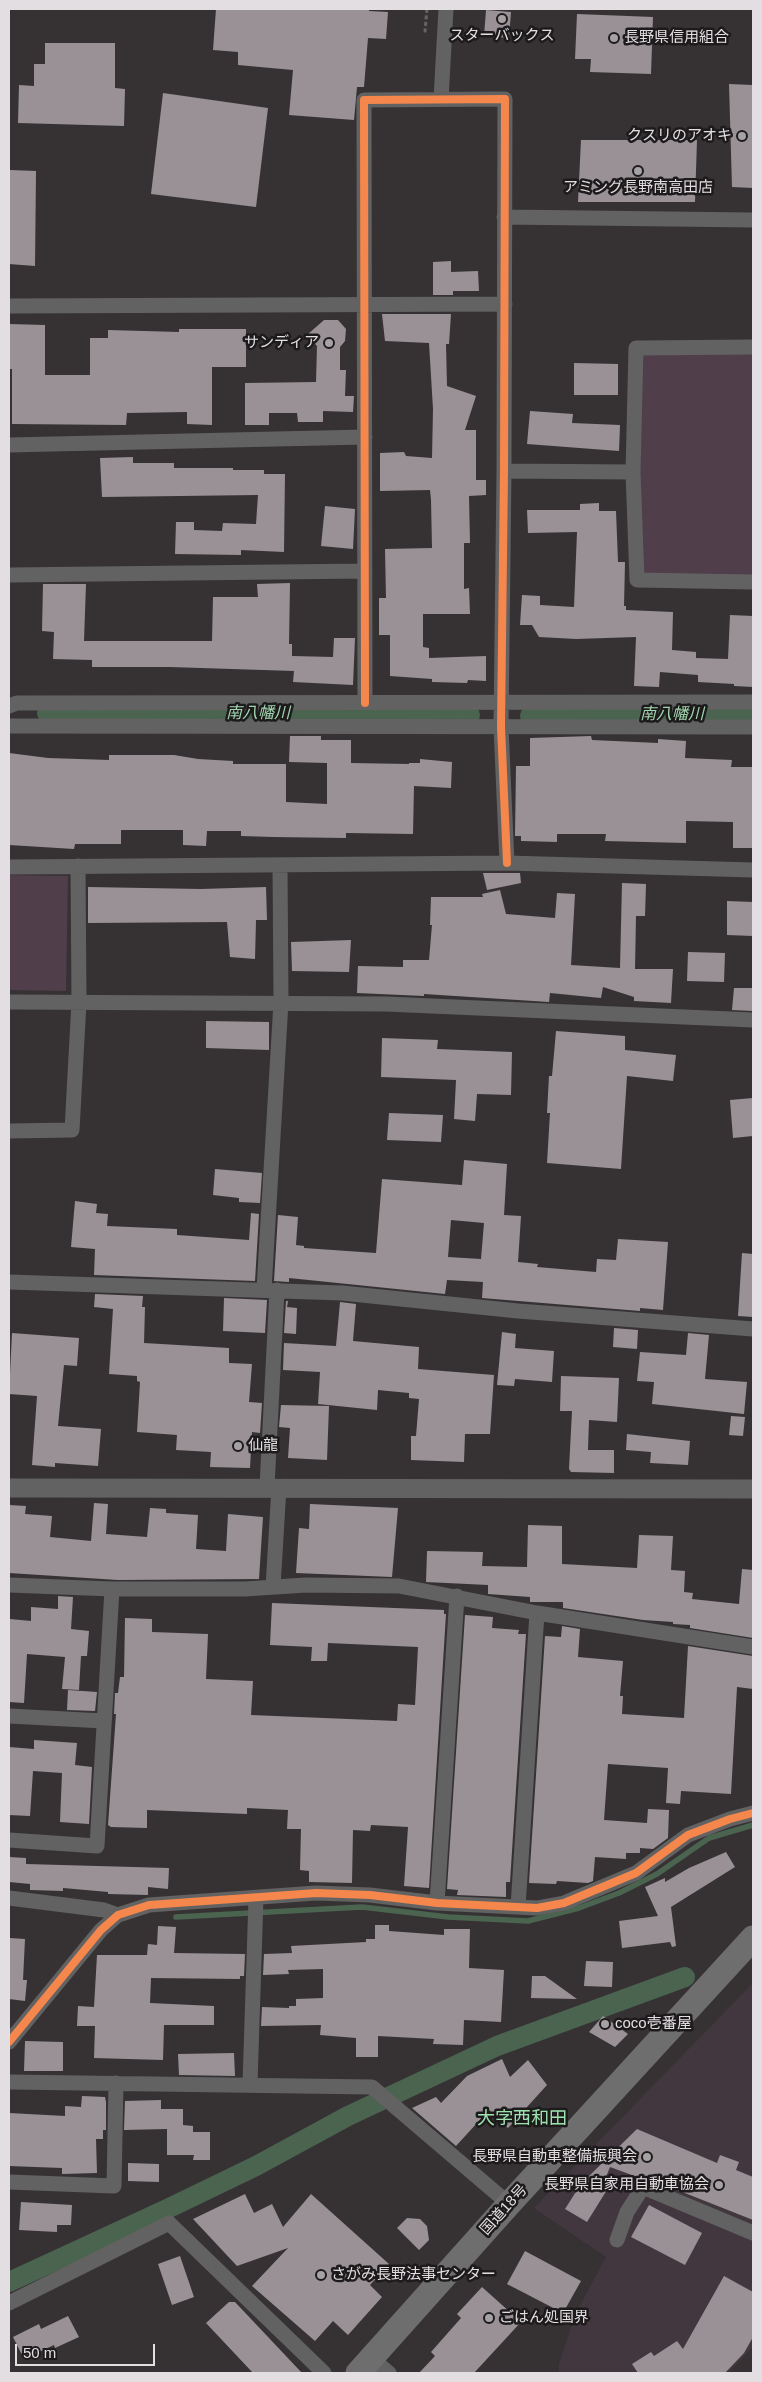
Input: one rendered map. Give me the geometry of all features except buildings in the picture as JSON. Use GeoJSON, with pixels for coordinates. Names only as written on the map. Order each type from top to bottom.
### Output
{"type":"FeatureCollection","features":[{"type":"Feature","properties":{"kind":"highway","name":"国道18号"},"geometry":{"type":"LineString","coordinates":[[372,2368],[509,2204],[753,1938]]}},
{"type":"Feature","properties":{"kind":"street"},"geometry":{"type":"LineString","coordinates":[[440,99],[446,9]]}},
{"type":"Feature","properties":{"kind":"street"},"geometry":{"type":"LineString","coordinates":[[365,702],[364,100],[504,99],[505,304],[501,727],[507,863]]}},
{"type":"Feature","properties":{"kind":"street"},"geometry":{"type":"LineString","coordinates":[[504,217],[753,220]]}},
{"type":"Feature","properties":{"kind":"street"},"geometry":{"type":"LineString","coordinates":[[9,306],[505,304]]}},
{"type":"Feature","properties":{"kind":"street"},"geometry":{"type":"LineString","coordinates":[[753,348],[636,348],[633,472],[637,580],[753,582]]}},
{"type":"Feature","properties":{"kind":"street"},"geometry":{"type":"LineString","coordinates":[[9,445],[364,437]]}},
{"type":"Feature","properties":{"kind":"street"},"geometry":{"type":"LineString","coordinates":[[504,471],[633,472]]}},
{"type":"Feature","properties":{"kind":"street"},"geometry":{"type":"LineString","coordinates":[[9,575],[365,570]]}},
{"type":"Feature","properties":{"kind":"street"},"geometry":{"type":"LineString","coordinates":[[9,706],[16,703],[753,702]]}},
{"type":"Feature","properties":{"kind":"street"},"geometry":{"type":"LineString","coordinates":[[9,726],[753,727]]}},
{"type":"Feature","properties":{"kind":"street"},"geometry":{"type":"LineString","coordinates":[[9,867],[507,863],[753,870]]}},
{"type":"Feature","properties":{"kind":"street"},"geometry":{"type":"LineString","coordinates":[[273,1587],[271,1290],[281,1002],[280,865]]}},
{"type":"Feature","properties":{"kind":"street"},"geometry":{"type":"LineString","coordinates":[[9,1130],[72,1130],[78,1002],[78,866]]}},
{"type":"Feature","properties":{"kind":"street"},"geometry":{"type":"LineString","coordinates":[[9,1002],[386,1004],[753,1020]]}},
{"type":"Feature","properties":{"kind":"street"},"geometry":{"type":"LineString","coordinates":[[9,1282],[342,1293],[518,1311],[753,1329]]}},
{"type":"Feature","properties":{"kind":"street"},"geometry":{"type":"LineString","coordinates":[[9,1488],[753,1489]]}},
{"type":"Feature","properties":{"kind":"street"},"geometry":{"type":"LineString","coordinates":[[9,1585],[112,1589],[245,1589],[306,1585],[399,1586],[536,1613],[753,1647]]}},
{"type":"Feature","properties":{"kind":"street"},"geometry":{"type":"LineString","coordinates":[[9,1840],[97,1846],[112,1589]]}},
{"type":"Feature","properties":{"kind":"street"},"geometry":{"type":"LineString","coordinates":[[437,1903],[457,1596]]}},
{"type":"Feature","properties":{"kind":"street"},"geometry":{"type":"LineString","coordinates":[[518,1906],[536,1613]]}},
{"type":"Feature","properties":{"kind":"street"},"geometry":{"type":"LineString","coordinates":[[9,1716],[104,1721]]}},
{"type":"Feature","properties":{"kind":"street"},"geometry":{"type":"LineString","coordinates":[[9,2042],[101,1930],[118,1915],[149,1905],[256,1906],[316,1893],[370,1895],[437,1903],[537,1908],[564,1903],[636,1873],[688,1835],[730,1819],[753,1813]]}},
{"type":"Feature","properties":{"kind":"street"},"geometry":{"type":"LineString","coordinates":[[9,1898],[104,1910],[118,1915]]}},
{"type":"Feature","properties":{"kind":"street"},"geometry":{"type":"LineString","coordinates":[[250,2084],[256,1906]]}},
{"type":"Feature","properties":{"kind":"street"},"geometry":{"type":"LineString","coordinates":[[9,2082],[372,2087],[509,2204]]}},
{"type":"Feature","properties":{"kind":"street"},"geometry":{"type":"LineString","coordinates":[[9,2182],[114,2186],[116,2083]]}},
{"type":"Feature","properties":{"kind":"street"},"geometry":{"type":"LineString","coordinates":[[617,2240],[627,2212],[643,2187],[753,2233]]}},
{"type":"Feature","properties":{"kind":"street"},"geometry":{"type":"LineString","coordinates":[[9,2303],[169,2223],[324,2373]]}},
{"type":"Feature","properties":{"kind":"shaded area"},"geometry":{"type":"Polygon","coordinates":[[[753,347],[753,582],[637,580],[636,348],[753,347]]]}},
{"type":"Feature","properties":{"kind":"shaded area"},"geometry":{"type":"Polygon","coordinates":[[[9,875],[68,876],[66,991],[9,990],[9,875]]]}},
{"type":"Feature","properties":{"kind":"shaded area"},"geometry":{"type":"Polygon","coordinates":[[[753,1983],[753,2347],[728,2373],[559,2373],[559,2364],[576,2313],[606,2257],[534,2208],[753,1983]]]}},
{"type":"Feature","properties":{"kind":"waterway","name":"南八幡川"},"geometry":{"type":"LineString","coordinates":[[47,713],[470,715]]}},
{"type":"Feature","properties":{"kind":"waterway","name":"南八幡川"},"geometry":{"type":"LineString","coordinates":[[530,716],[753,715]]}},
{"type":"Feature","properties":{"kind":"waterway"},"geometry":{"type":"LineString","coordinates":[[176,1917],[362,1907],[448,1917],[528,1921],[579,1908],[619,1893],[657,1874],[709,1838],[753,1825]]}},
{"type":"Feature","properties":{"kind":"waterway"},"geometry":{"type":"LineString","coordinates":[[9,2282],[256,2166],[348,2116],[497,2046],[685,1977]]}},
{"type":"Feature","properties":{"kind":"cycle path"},"geometry":{"type":"LineString","coordinates":[[365,703],[364,100],[505,99],[501,727],[507,863]]}},
{"type":"Feature","properties":{"kind":"cycle path"},"geometry":{"type":"LineString","coordinates":[[9,2042],[101,1930],[118,1915],[149,1905],[316,1893],[370,1895],[437,1903],[537,1908],[564,1903],[636,1873],[688,1835],[730,1819],[753,1813]]}},
{"type":"Feature","properties":{"kind":"place","name":"スターバックス"},"geometry":{"type":"Point","coordinates":[502,19]}},
{"type":"Feature","properties":{"kind":"place","name":"長野県信用組合"},"geometry":{"type":"Point","coordinates":[614,38]}},
{"type":"Feature","properties":{"kind":"place","name":"クスリのアオキ"},"geometry":{"type":"Point","coordinates":[742,136]}},
{"type":"Feature","properties":{"kind":"place","name":"アミング長野南高田店"},"geometry":{"type":"Point","coordinates":[638,171]}},
{"type":"Feature","properties":{"kind":"place","name":"サンディア"},"geometry":{"type":"Point","coordinates":[329,343]}},
{"type":"Feature","properties":{"kind":"place","name":"仙龍"},"geometry":{"type":"Point","coordinates":[238,1446]}},
{"type":"Feature","properties":{"kind":"place","name":"coco壱番屋"},"geometry":{"type":"Point","coordinates":[605,2024]}},
{"type":"Feature","properties":{"kind":"place","name":"長野県自動車整備振興会"},"geometry":{"type":"Point","coordinates":[647,2157]}},
{"type":"Feature","properties":{"kind":"place","name":"長野県自家用自動車協会"},"geometry":{"type":"Point","coordinates":[719,2185]}},
{"type":"Feature","properties":{"kind":"place","name":"さがみ長野法事センター"},"geometry":{"type":"Point","coordinates":[321,2275]}},
{"type":"Feature","properties":{"kind":"place","name":"ごはん処国界"},"geometry":{"type":"Point","coordinates":[489,2318]}},
{"type":"Feature","properties":{"kind":"district","name":"大字西和田"},"geometry":{"type":"Point","coordinates":[522,2119]}}]}
